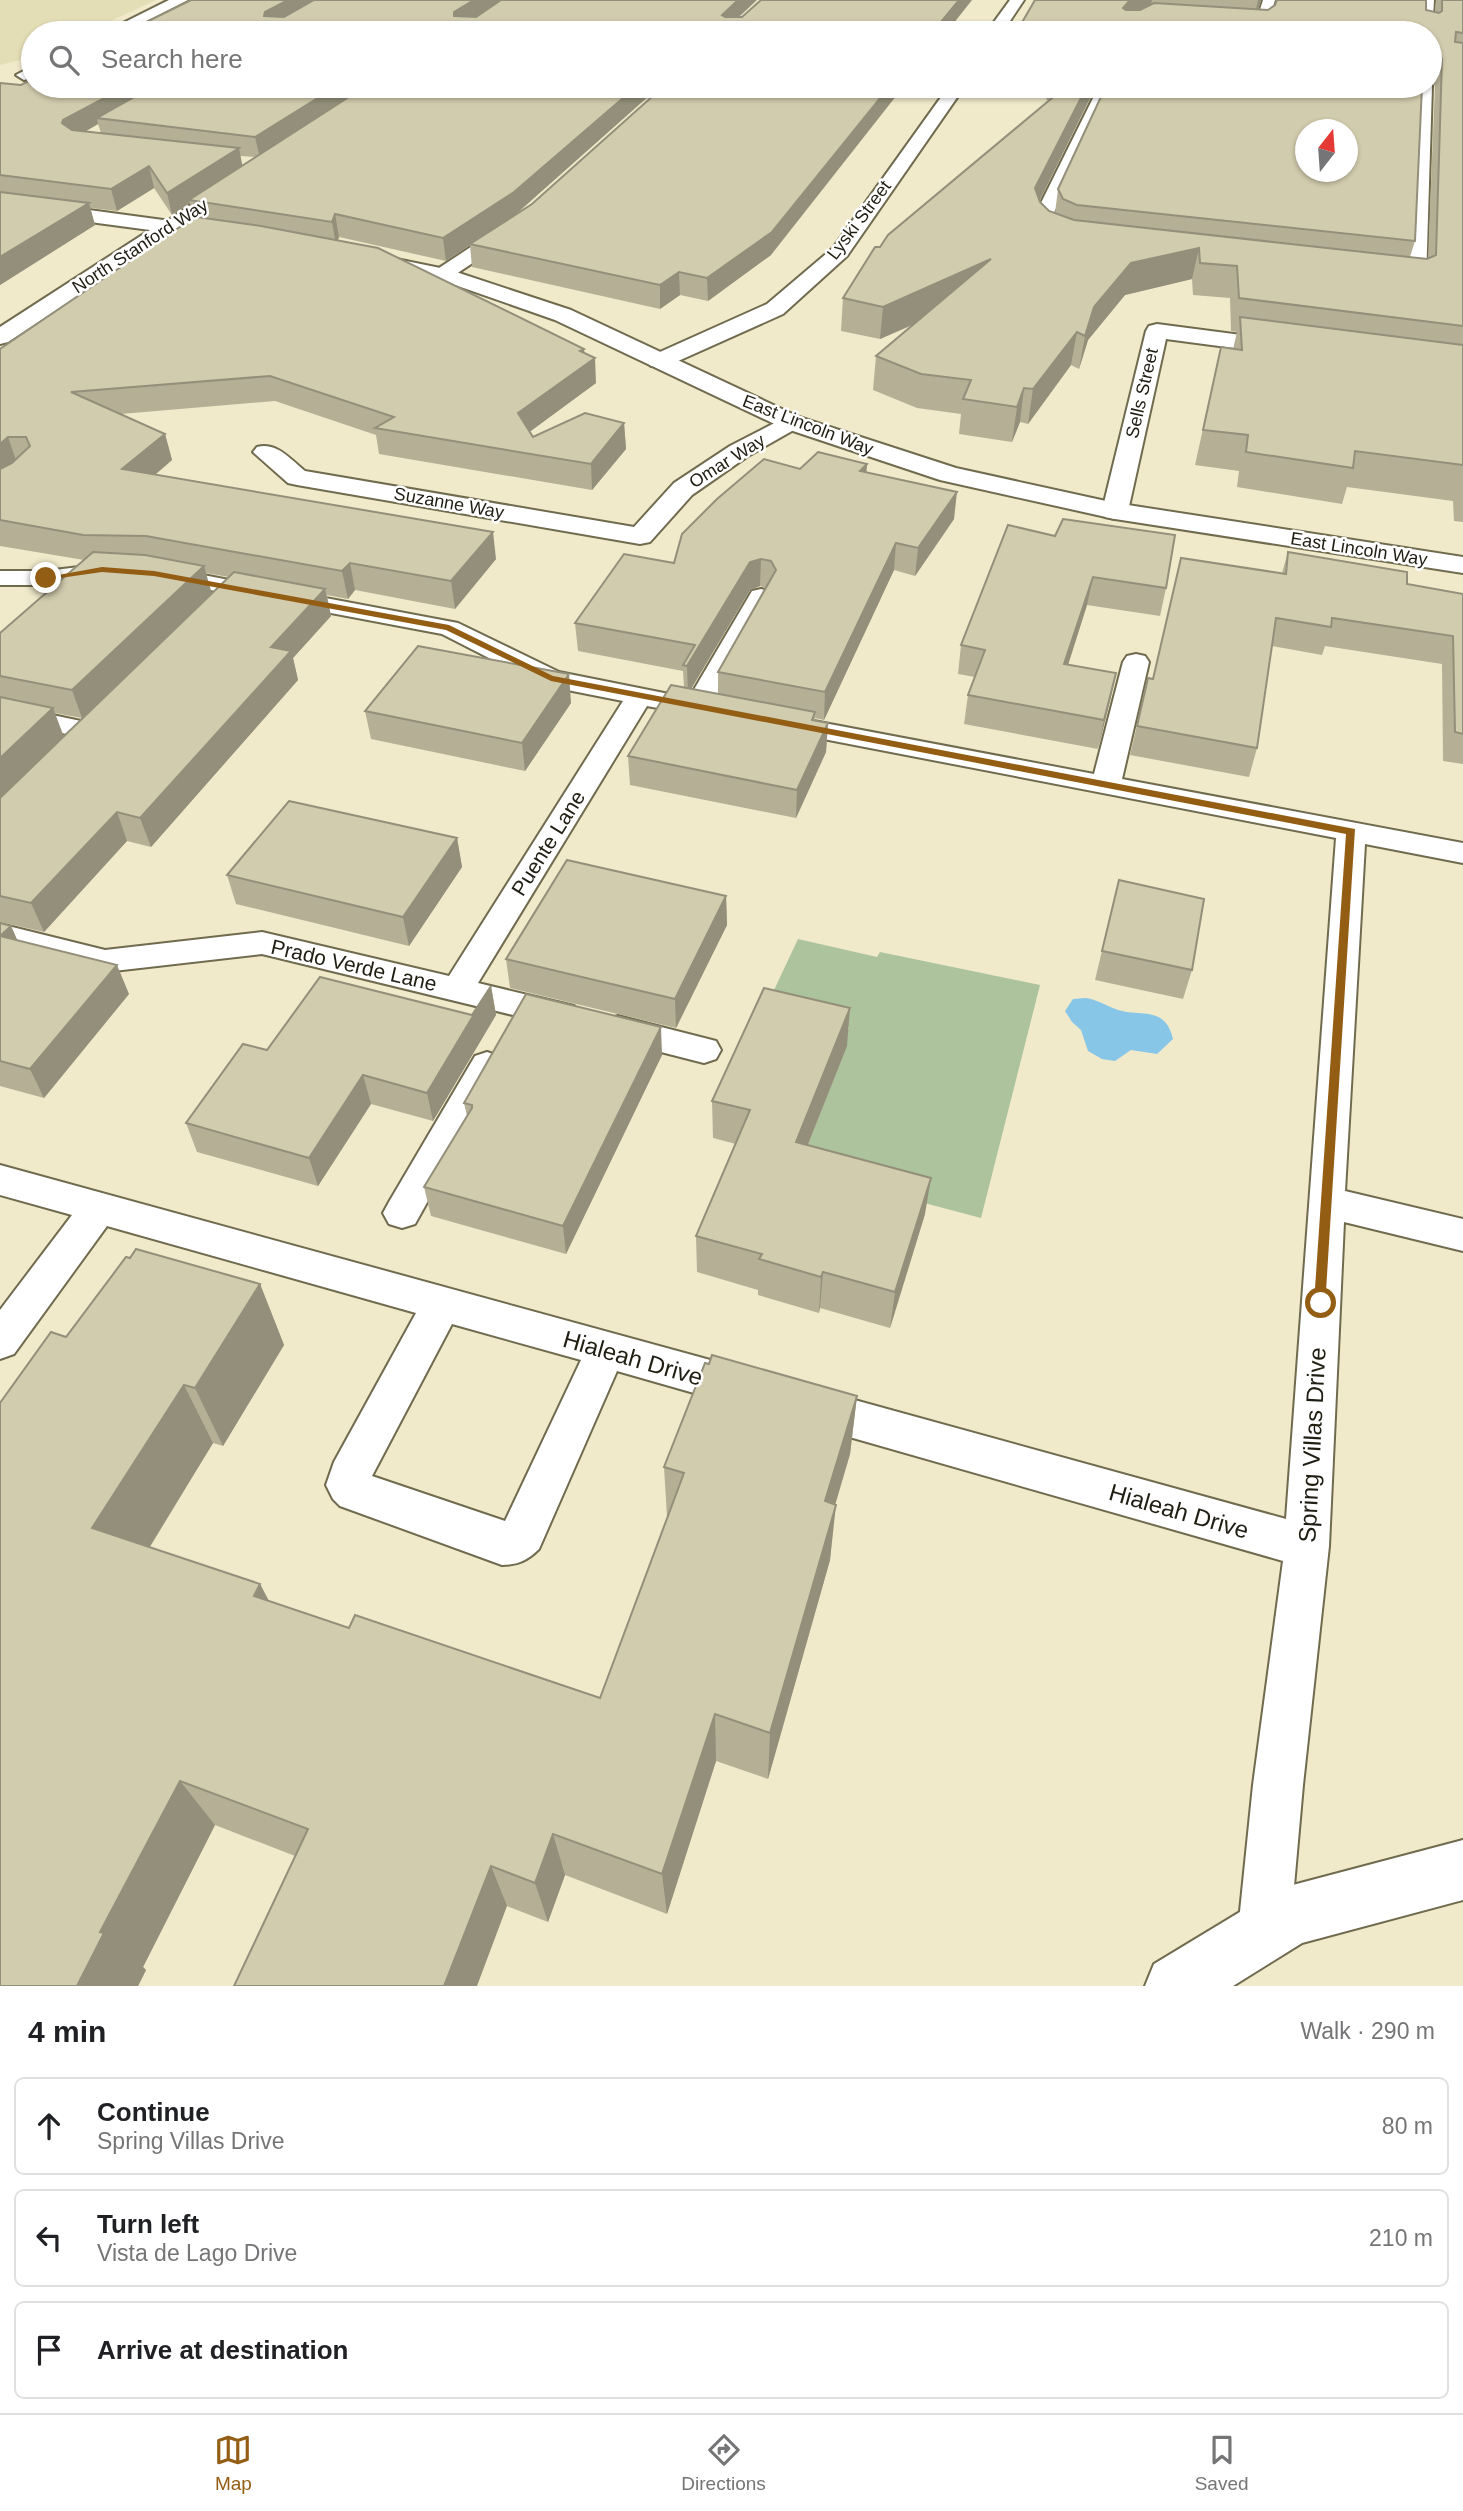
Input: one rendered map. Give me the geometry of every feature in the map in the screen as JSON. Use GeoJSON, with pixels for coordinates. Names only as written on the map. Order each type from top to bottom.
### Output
{"type":"FeatureCollection","features":[{"type":"Feature","properties":{"kind":"street"},"geometry":{"type":"LineString","coordinates":[[136,21],[181,0]]}},
{"type":"Feature","properties":{"kind":"street"},"geometry":{"type":"LineString","coordinates":[[1002,21],[1017,0]]}},
{"type":"Feature","properties":{"kind":"street","name":"Lyski Street"},"geometry":{"type":"LineString","coordinates":[[659,361],[775,309],[840,252],[949,98]]}},
{"type":"Feature","properties":{"kind":"street","name":"North Stanford Way"},"geometry":{"type":"LineString","coordinates":[[0,337],[251,173]]}},
{"type":"Feature","properties":{"kind":"street"},"geometry":{"type":"LineString","coordinates":[[0,204],[252,238]]}},
{"type":"Feature","properties":{"kind":"street"},"geometry":{"type":"LineString","coordinates":[[443,274],[525,220]]}},
{"type":"Feature","properties":{"kind":"street","name":"East Lincoln Way"},"geometry":{"type":"LineString","coordinates":[[348,256],[443,274],[563,315],[790,422],[949,474],[1115,511],[1463,565]]}},
{"type":"Feature","properties":{"kind":"street","name":"Sells Street"},"geometry":{"type":"LineString","coordinates":[[1115,511],[1157,331],[1317,351]]}},
{"type":"Feature","properties":{"kind":"street","name":"Omar Way"},"geometry":{"type":"LineString","coordinates":[[640,536],[683,489],[739,451],[790,422]]}},
{"type":"Feature","properties":{"kind":"street","name":"Suzanne Way"},"geometry":{"type":"LineString","coordinates":[[266,452],[297,477],[640,536]]}},
{"type":"Feature","properties":{"kind":"street"},"geometry":{"type":"LineString","coordinates":[[1176,1986],[1289,1916],[1463,1870]]}},
{"type":"Feature","properties":{"kind":"lane"},"geometry":{"type":"LineString","coordinates":[[1263,21],[1269,0]]}},
{"type":"Feature","properties":{"kind":"lane"},"geometry":{"type":"LineString","coordinates":[[1427,21],[1428,0]]}},
{"type":"Feature","properties":{"kind":"lane"},"geometry":{"type":"LineString","coordinates":[[1083,244],[1048,235],[1042,228],[1042,219],[1100,98]]}},
{"type":"Feature","properties":{"kind":"lane"},"geometry":{"type":"LineString","coordinates":[[1380,278],[1417,282],[1425,98]]}},
{"type":"Feature","properties":{"kind":"lane"},"geometry":{"type":"LineString","coordinates":[[0,578],[46,578],[102,570],[154,573],[225,598],[449,628],[551,679],[724,712]]}},
{"type":"Feature","properties":{"kind":"lane"},"geometry":{"type":"LineString","coordinates":[[697,707],[761,596]]}},
{"type":"Feature","properties":{"kind":"lane"},"geometry":{"type":"LineString","coordinates":[[1106,785],[1136,662]]}},
{"type":"Feature","properties":{"kind":"lane","name":"Puente Lane"},"geometry":{"type":"LineString","coordinates":[[457,990],[640,696]]}},
{"type":"Feature","properties":{"kind":"lane"},"geometry":{"type":"LineString","coordinates":[[0,712],[99,722],[70,751]]}},
{"type":"Feature","properties":{"kind":"lane"},"geometry":{"type":"LineString","coordinates":[[751,718],[1463,853]]}},
{"type":"Feature","properties":{"kind":"lane","name":"Spring Villas Drive"},"geometry":{"type":"LineString","coordinates":[[1264,1931],[1278,1784],[1307,1546],[1326,1202],[1351,832]]}},
{"type":"Feature","properties":{"kind":"lane","name":"Prado Verde Lane"},"geometry":{"type":"LineString","coordinates":[[0,935],[105,961],[262,943],[704,1050]]}},
{"type":"Feature","properties":{"kind":"lane"},"geometry":{"type":"LineString","coordinates":[[402,1213],[521,1005]]}},
{"type":"Feature","properties":{"kind":"lane","name":"Hialeah Drive"},"geometry":{"type":"LineString","coordinates":[[0,1180],[1307,1546]]}},
{"type":"Feature","properties":{"kind":"lane"},"geometry":{"type":"LineString","coordinates":[[1326,1202],[1463,1235]]}},
{"type":"Feature","properties":{"kind":"lane"},"geometry":{"type":"LineString","coordinates":[[0,1341],[99,1208]]}},
{"type":"Feature","properties":{"kind":"lane"},"geometry":{"type":"LineString","coordinates":[[442,1304],[349,1475],[348,1485],[355,1491],[502,1543],[514,1543],[523,1534],[606,1350]]}},
{"type":"Feature","properties":{"kind":"shaded area"},"geometry":{"type":"Polygon","coordinates":[[[0,0],[156,0],[111,21],[21,21],[21,60],[0,65],[0,0]]]}},
{"type":"Feature","properties":{"kind":"green space"},"geometry":{"type":"Polygon","coordinates":[[[798,939],[877,957],[880,952],[1040,985],[981,1218],[792,1168],[849,1027],[767,1005],[798,939]]]}},
{"type":"Feature","properties":{"kind":"water"},"geometry":{"type":"Polygon","coordinates":[[[1086,998],[1122,1011],[1157,1016],[1169,1028],[1173,1039],[1157,1054],[1131,1050],[1115,1061],[1102,1059],[1088,1051],[1081,1030],[1065,1011],[1073,999],[1086,998]]]}},
{"type":"Feature","properties":{"kind":"building"},"geometry":{"type":"Polygon","coordinates":[[[191,0],[288,0],[265,12],[264,16],[284,17],[314,0],[474,0],[454,12],[454,16],[476,17],[501,0],[738,0],[722,15],[742,17],[761,0],[959,0],[942,21],[148,21],[191,0]]]}},
{"type":"Feature","properties":{"kind":"building"},"geometry":{"type":"Polygon","coordinates":[[[1035,0],[1130,0],[1123,8],[1126,10],[1140,10],[1154,3],[1268,10],[1277,0],[1426,0],[1426,10],[1439,13],[1442,11],[1442,0],[1463,0],[1463,33],[1456,32],[1455,42],[1463,43],[1463,326],[1239,298],[1237,266],[1200,263],[1199,248],[1131,263],[1094,307],[1085,336],[1077,332],[1033,389],[1024,388],[1017,407],[963,399],[971,380],[921,374],[876,356],[991,259],[883,307],[843,298],[875,247],[880,247],[888,235],[1052,98],[1081,98],[1035,188],[1040,202],[1049,211],[1074,220],[1427,259],[1436,255],[1442,21],[1023,21],[1035,0]]]}},
{"type":"Feature","properties":{"kind":"building"},"geometry":{"type":"Polygon","coordinates":[[[0,83],[21,85],[21,98],[104,98],[63,120],[62,123],[72,130],[239,148],[167,193],[149,166],[111,189],[0,175],[0,83]]]}},
{"type":"Feature","properties":{"kind":"building"},"geometry":{"type":"Polygon","coordinates":[[[133,98],[318,98],[255,137],[97,118],[133,98]]]}},
{"type":"Feature","properties":{"kind":"building"},"geometry":{"type":"Polygon","coordinates":[[[347,98],[623,98],[514,192],[443,238],[335,214],[332,222],[189,200],[347,98]]]}},
{"type":"Feature","properties":{"kind":"building"},"geometry":{"type":"Polygon","coordinates":[[[651,98],[880,98],[772,232],[707,278],[679,272],[660,285],[470,244],[532,204],[651,98]]]}},
{"type":"Feature","properties":{"kind":"building"},"geometry":{"type":"Polygon","coordinates":[[[1100,98],[1421,98],[1415,241],[1077,205],[1063,199],[1058,189],[1100,98]]]}},
{"type":"Feature","properties":{"kind":"building"},"geometry":{"type":"Polygon","coordinates":[[[0,192],[89,203],[0,257],[0,192]]]}},
{"type":"Feature","properties":{"kind":"building"},"geometry":{"type":"Polygon","coordinates":[[[182,215],[261,226],[378,248],[584,349],[580,351],[595,358],[518,413],[533,437],[585,413],[624,423],[591,464],[375,428],[394,417],[270,376],[71,392],[165,434],[122,469],[493,532],[451,581],[350,563],[342,571],[146,536],[83,535],[0,520],[0,469],[12,463],[30,446],[26,437],[8,437],[0,444],[0,349],[187,222],[182,215]]]}},
{"type":"Feature","properties":{"kind":"building"},"geometry":{"type":"Polygon","coordinates":[[[1240,317],[1463,345],[1463,465],[1355,451],[1353,468],[1246,452],[1248,435],[1203,430],[1221,347],[1242,350],[1240,317]]]}},
{"type":"Feature","properties":{"kind":"building"},"geometry":{"type":"Polygon","coordinates":[[[818,452],[867,464],[860,471],[957,492],[918,548],[896,543],[825,692],[718,672],[776,570],[771,561],[761,559],[750,562],[687,666],[683,665],[695,645],[575,623],[624,554],[674,563],[682,534],[717,499],[764,459],[800,469],[818,452]]]}},
{"type":"Feature","properties":{"kind":"building"},"geometry":{"type":"Polygon","coordinates":[[[1063,519],[1175,535],[1166,588],[1093,577],[1064,664],[1116,673],[1104,720],[968,695],[985,650],[961,645],[1008,525],[1055,536],[1063,519]]]}},
{"type":"Feature","properties":{"kind":"building"},"geometry":{"type":"Polygon","coordinates":[[[93,552],[145,555],[204,566],[72,690],[0,676],[0,633],[93,552]]]}},
{"type":"Feature","properties":{"kind":"building"},"geometry":{"type":"Polygon","coordinates":[[[1288,552],[1407,572],[1407,584],[1463,594],[1463,734],[1455,732],[1453,636],[1332,618],[1331,627],[1276,618],[1257,748],[1137,726],[1148,678],[1153,679],[1181,558],[1286,574],[1288,552]]]}},
{"type":"Feature","properties":{"kind":"building"},"geometry":{"type":"Polygon","coordinates":[[[234,572],[325,589],[271,647],[291,651],[140,818],[117,812],[31,903],[0,896],[0,798],[234,572]]]}},
{"type":"Feature","properties":{"kind":"building"},"geometry":{"type":"Polygon","coordinates":[[[418,646],[569,674],[522,743],[365,711],[418,646]]]}},
{"type":"Feature","properties":{"kind":"building"},"geometry":{"type":"Polygon","coordinates":[[[671,685],[815,712],[812,720],[828,723],[797,790],[628,756],[671,685]]]}},
{"type":"Feature","properties":{"kind":"building"},"geometry":{"type":"Polygon","coordinates":[[[0,697],[53,708],[0,758],[0,697]]]}},
{"type":"Feature","properties":{"kind":"building"},"geometry":{"type":"Polygon","coordinates":[[[289,801],[457,838],[403,917],[227,875],[289,801]]]}},
{"type":"Feature","properties":{"kind":"building"},"geometry":{"type":"Polygon","coordinates":[[[567,860],[726,896],[675,999],[506,959],[567,860]]]}},
{"type":"Feature","properties":{"kind":"building"},"geometry":{"type":"Polygon","coordinates":[[[1119,880],[1204,899],[1192,970],[1102,951],[1119,880]]]}},
{"type":"Feature","properties":{"kind":"building"},"geometry":{"type":"Polygon","coordinates":[[[0,923],[11,926],[0,936],[0,923]]]}},
{"type":"Feature","properties":{"kind":"building"},"geometry":{"type":"Polygon","coordinates":[[[0,936],[117,965],[30,1069],[0,1061],[0,936]]]}},
{"type":"Feature","properties":{"kind":"building"},"geometry":{"type":"Polygon","coordinates":[[[320,977],[472,1015],[491,986],[427,1093],[363,1075],[309,1158],[186,1123],[243,1044],[267,1050],[320,977]]]}},
{"type":"Feature","properties":{"kind":"building"},"geometry":{"type":"Polygon","coordinates":[[[764,988],[850,1008],[796,1142],[931,1178],[895,1292],[823,1272],[821,1277],[759,1259],[762,1254],[696,1236],[750,1110],[712,1101],[764,988]]]}},
{"type":"Feature","properties":{"kind":"building"},"geometry":{"type":"Polygon","coordinates":[[[526,994],[661,1027],[563,1226],[424,1187],[472,1108],[472,1105],[464,1103],[526,994]]]}},
{"type":"Feature","properties":{"kind":"building"},"geometry":{"type":"Polygon","coordinates":[[[136,1249],[260,1284],[195,1388],[184,1385],[92,1528],[260,1584],[254,1596],[349,1628],[355,1615],[600,1698],[684,1473],[664,1467],[705,1363],[709,1364],[712,1355],[857,1396],[825,1501],[836,1505],[770,1733],[715,1714],[662,1874],[553,1834],[535,1883],[491,1866],[444,1986],[234,1986],[308,1829],[180,1781],[100,1932],[104,1933],[77,1986],[0,1986],[0,1403],[51,1332],[66,1337],[126,1257],[130,1258],[136,1249]]]}},
{"type":"Feature","properties":{"kind":"route"},"geometry":{"type":"LineString","coordinates":[[46,578],[102,570],[154,573],[449,628],[551,679],[1351,832],[1321,1303]]}}]}
